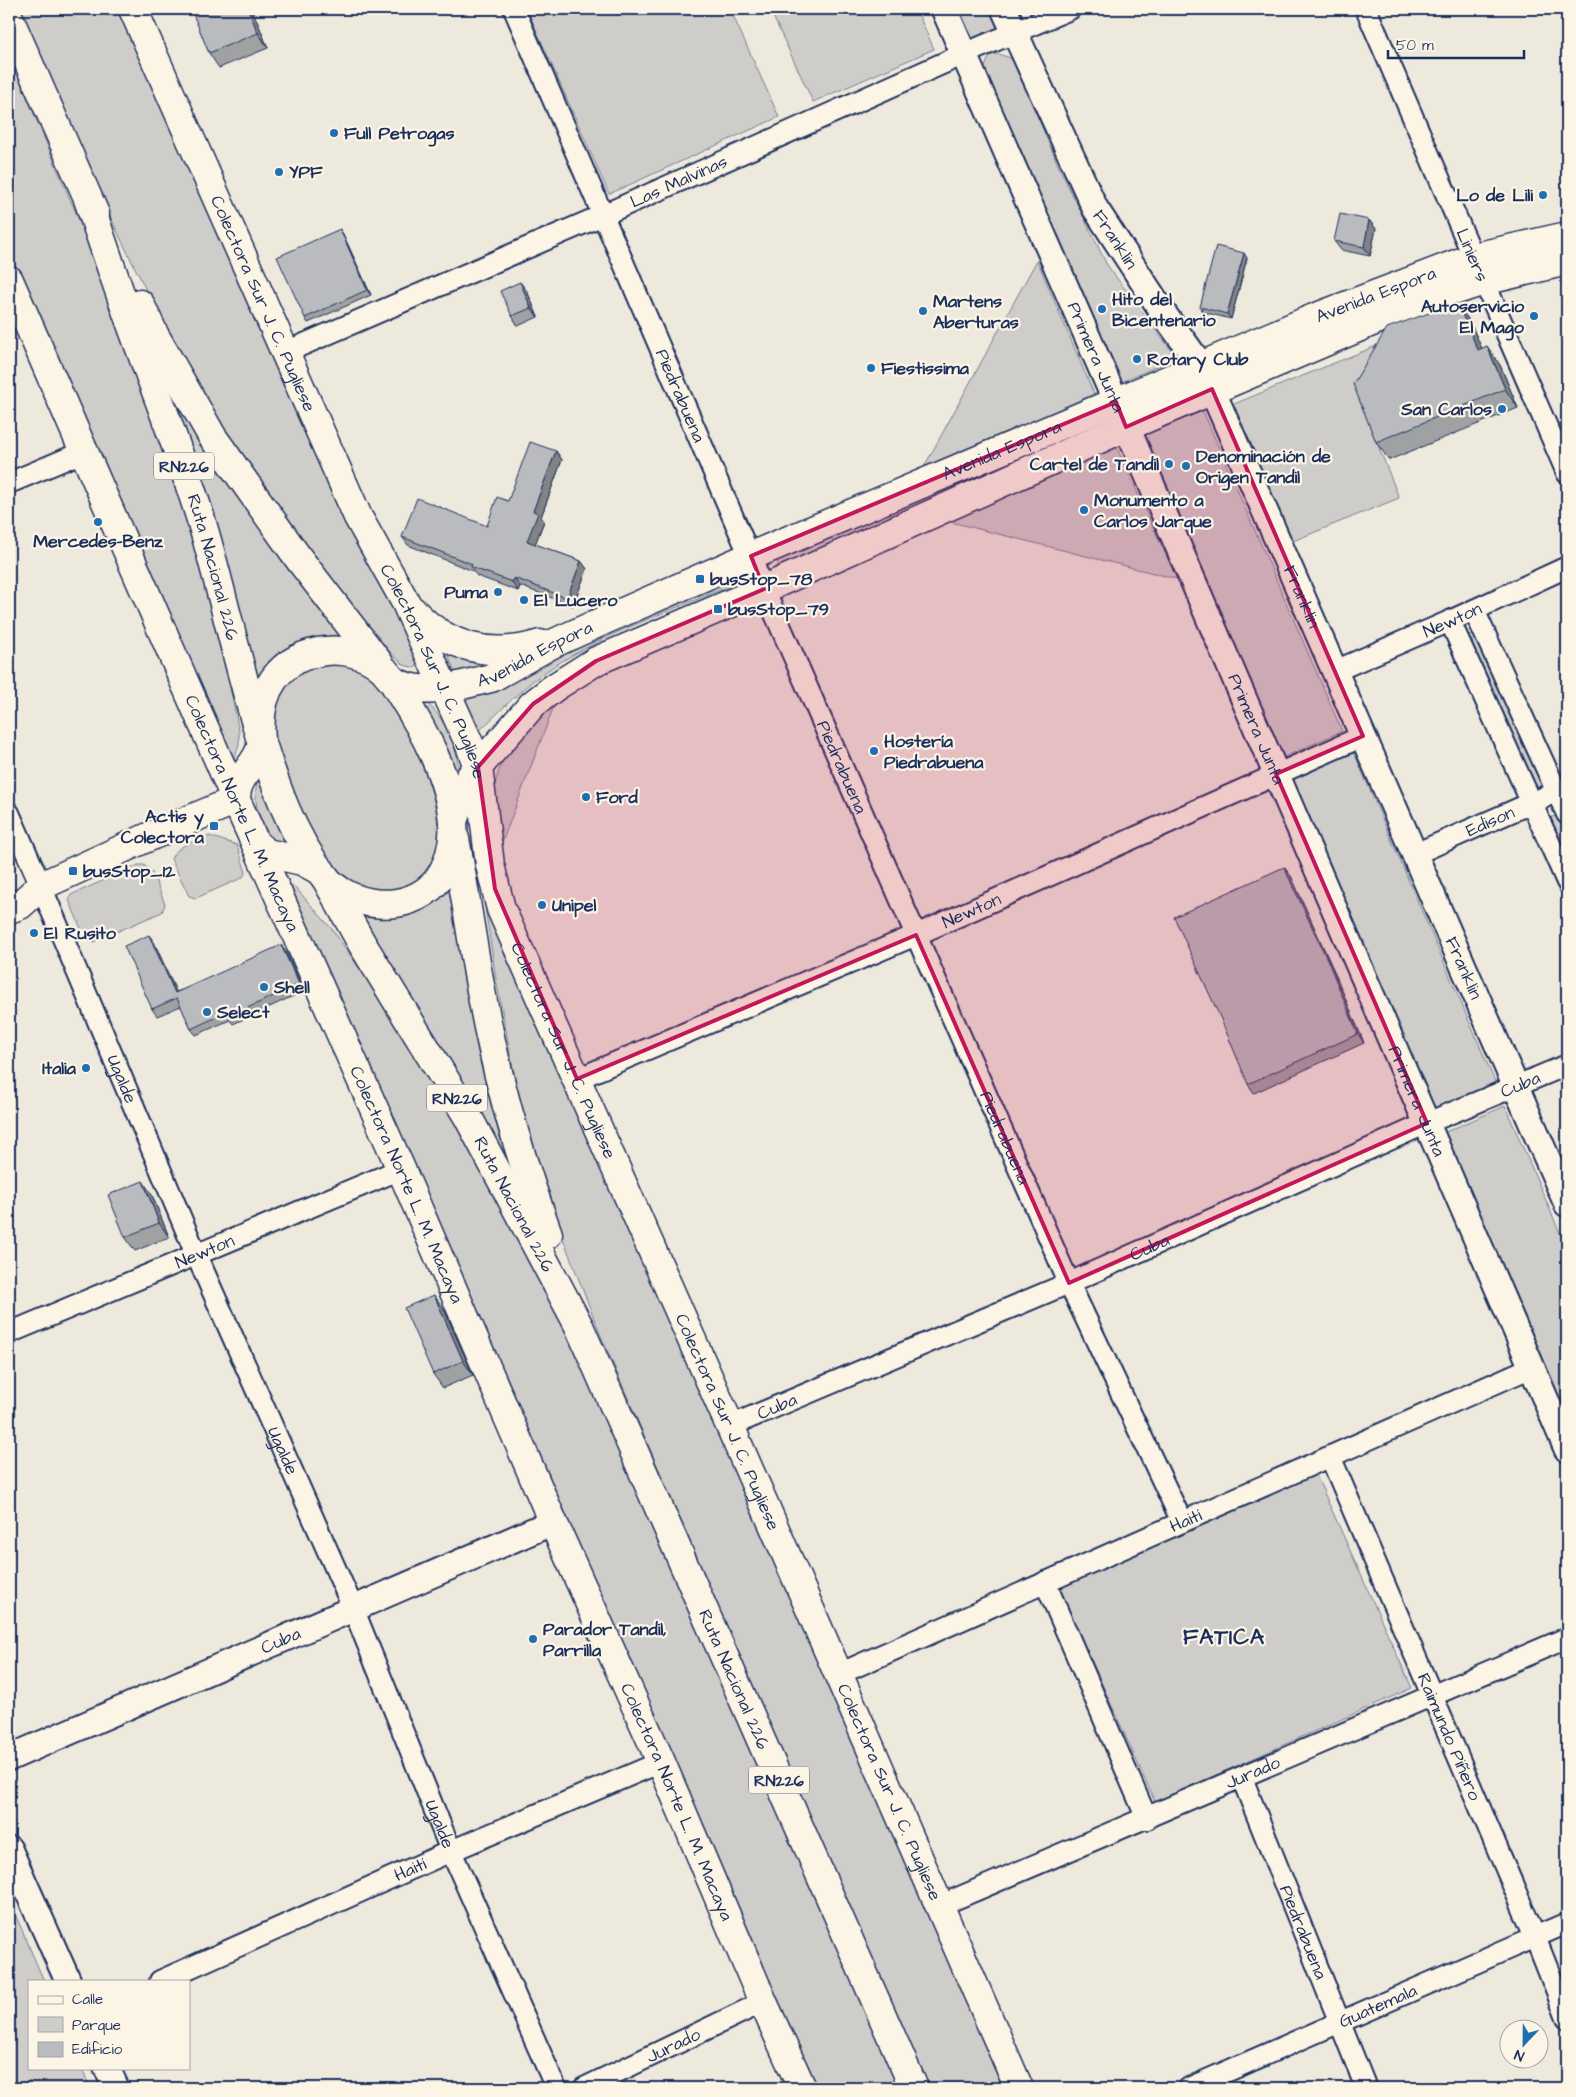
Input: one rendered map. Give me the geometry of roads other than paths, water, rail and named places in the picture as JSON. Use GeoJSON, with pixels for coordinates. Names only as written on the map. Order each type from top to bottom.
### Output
{"type":"FeatureCollection","features":[{"type":"Feature","properties":{"kind":"main road","name":"Colectora Sur J. C. Pugliese"},"geometry":{"type":"LineString","coordinates":[[133,9],[358,517],[406,604],[446,689],[478,767],[486,840],[499,902],[1019,2088]]}},
{"type":"Feature","properties":{"kind":"main road","name":"Ruta Nacional 226"},"geometry":{"type":"LineString","coordinates":[[9,18],[88,198],[156,336],[212,436],[298,559],[386,672],[417,721],[430,746],[444,786],[453,825],[482,997],[500,1081],[526,1173],[580,1326],[914,2088]]}},
{"type":"Feature","properties":{"kind":"main road","name":"Ruta Nacional 226"},"geometry":{"type":"LineString","coordinates":[[88,198],[137,342],[186,472],[261,742],[283,803],[304,846],[323,874],[361,942],[464,1109],[580,1326]]}},
{"type":"Feature","properties":{"kind":"main road","name":"Avenida Espora"},"geometry":{"type":"LineString","coordinates":[[1479,269],[1526,244],[1567,236]]}},
{"type":"Feature","properties":{"kind":"main road","name":"Avenida Espora"},"geometry":{"type":"LineString","coordinates":[[386,672],[396,683],[408,688],[446,689],[491,678],[552,644],[751,556],[1121,414],[1207,378],[1314,318],[1479,269],[1567,261]]}},
{"type":"Feature","properties":{"kind":"main road","name":"Colectora Norte L. M. Macaya"},"geometry":{"type":"LineString","coordinates":[[9,280],[236,800],[401,1169],[553,1522],[661,1762],[763,2002],[802,2088]]}},
{"type":"Feature","properties":{"kind":"main road","name":"Avenida Espora"},"geometry":{"type":"LineString","coordinates":[[453,825],[470,777],[478,767],[533,704],[574,674],[596,661],[764,589],[1121,414]]}},
{"type":"Feature","properties":{"kind":"main road"},"geometry":{"type":"LineString","coordinates":[[406,604],[428,627],[441,635],[455,642],[486,651],[514,651],[577,633]]}},
{"type":"Feature","properties":{"kind":"main road","name":"Ruta Nacional 226"},"geometry":{"type":"LineString","coordinates":[[261,742],[260,711],[264,698],[275,677],[292,662],[315,653],[343,650],[366,658],[386,672]]}},
{"type":"Feature","properties":{"kind":"main road"},"geometry":{"type":"LineString","coordinates":[[9,909],[20,904],[41,886],[236,800],[236,789],[240,780],[256,760],[261,742]]}},
{"type":"Feature","properties":{"kind":"main road","name":"Ruta Nacional 226"},"geometry":{"type":"LineString","coordinates":[[323,874],[342,892],[365,902],[388,904],[408,900],[426,890],[440,875],[450,854],[453,825]]}},
{"type":"Feature","properties":{"kind":"main road"},"geometry":{"type":"LineString","coordinates":[[257,845],[262,851],[302,861],[323,874]]}},
{"type":"Feature","properties":{"kind":"main road"},"geometry":{"type":"LineString","coordinates":[[9,890],[41,886]]}},
{"type":"Feature","properties":{"kind":"street","name":"Piedrabuena"},"geometry":{"type":"LineString","coordinates":[[514,9],[764,589],[1069,1283],[1182,1522]]}},
{"type":"Feature","properties":{"kind":"street","name":"Primera Junta"},"geometry":{"type":"LineString","coordinates":[[944,9],[1121,414],[1567,1449]]}},
{"type":"Feature","properties":{"kind":"street","name":"Franklin"},"geometry":{"type":"LineString","coordinates":[[1004,9],[1095,208],[1207,378],[1567,1204]]}},
{"type":"Feature","properties":{"kind":"street","name":"Las Malvinas"},"geometry":{"type":"LineString","coordinates":[[286,352],[603,215],[964,54],[1070,9]]}},
{"type":"Feature","properties":{"kind":"street","name":"Liniers"},"geometry":{"type":"LineString","coordinates":[[1366,9],[1567,473]]}},
{"type":"Feature","properties":{"kind":"street"},"geometry":{"type":"LineString","coordinates":[[1526,244],[1567,230]]}},
{"type":"Feature","properties":{"kind":"street"},"geometry":{"type":"LineString","coordinates":[[9,483],[85,451]]}},
{"type":"Feature","properties":{"kind":"street","name":"Newton"},"geometry":{"type":"LineString","coordinates":[[1334,671],[1450,621],[1567,567]]}},
{"type":"Feature","properties":{"kind":"street"},"geometry":{"type":"LineString","coordinates":[[1474,610],[1562,789],[1567,814]]}},
{"type":"Feature","properties":{"kind":"street"},"geometry":{"type":"LineString","coordinates":[[1450,621],[1567,882]]}},
{"type":"Feature","properties":{"kind":"street","name":"Newton"},"geometry":{"type":"LineString","coordinates":[[577,1079],[916,935],[1363,736]]}},
{"type":"Feature","properties":{"kind":"street","name":"Edison"},"geometry":{"type":"LineString","coordinates":[[1414,854],[1562,789]]}},
{"type":"Feature","properties":{"kind":"street","name":"Ugalde"},"geometry":{"type":"LineString","coordinates":[[9,813],[196,1254],[353,1608],[451,1851],[556,2088]]}},
{"type":"Feature","properties":{"kind":"street","name":"Cuba"},"geometry":{"type":"LineString","coordinates":[[730,1426],[1069,1283],[1427,1123],[1567,1065]]}},
{"type":"Feature","properties":{"kind":"street","name":"Newton"},"geometry":{"type":"LineString","coordinates":[[9,1332],[401,1169]]}},
{"type":"Feature","properties":{"kind":"street","name":"Haití"},"geometry":{"type":"LineString","coordinates":[[839,1674],[1532,1367]]}},
{"type":"Feature","properties":{"kind":"street","name":"Raimundo Piñero"},"geometry":{"type":"LineString","coordinates":[[1330,1456],[1535,1937],[1567,2018]]}},
{"type":"Feature","properties":{"kind":"street","name":"Cuba"},"geometry":{"type":"LineString","coordinates":[[9,1758],[553,1522]]}},
{"type":"Feature","properties":{"kind":"street"},"geometry":{"type":"LineString","coordinates":[[1044,1582],[1147,1819]]}},
{"type":"Feature","properties":{"kind":"street","name":"Jurado"},"geometry":{"type":"LineString","coordinates":[[939,1906],[1147,1819],[1567,1638]]}},
{"type":"Feature","properties":{"kind":"street","name":"Haití"},"geometry":{"type":"LineString","coordinates":[[162,1980],[451,1851],[661,1762]]}},
{"type":"Feature","properties":{"kind":"street","name":"Piedrabuena"},"geometry":{"type":"LineString","coordinates":[[1242,1778],[1366,2088]]}},
{"type":"Feature","properties":{"kind":"street"},"geometry":{"type":"LineString","coordinates":[[9,1848],[68,1980]]}},
{"type":"Feature","properties":{"kind":"street","name":"Guatemala"},"geometry":{"type":"LineString","coordinates":[[1189,2088],[1567,1923]]}},
{"type":"Feature","properties":{"kind":"street","name":"Jurado"},"geometry":{"type":"LineString","coordinates":[[584,2088],[763,2002]]}},
{"type":"Feature","properties":{"kind":"street"},"geometry":{"type":"LineString","coordinates":[[109,2070],[116,2088]]}},
{"type":"Feature","properties":{"kind":"place","name":"Full Petrogas"},"geometry":{"type":"Point","coordinates":[334,133]}},
{"type":"Feature","properties":{"kind":"place","name":"YPF"},"geometry":{"type":"Point","coordinates":[279,172]}},
{"type":"Feature","properties":{"kind":"place","name":"Lo de Lili"},"geometry":{"type":"Point","coordinates":[1543,195]}},
{"type":"Feature","properties":{"kind":"place","name":"Hito del Bicentenario"},"geometry":{"type":"Point","coordinates":[1102,309]}},
{"type":"Feature","properties":{"kind":"place","name":"Martens Aberturas"},"geometry":{"type":"Point","coordinates":[923,311]}},
{"type":"Feature","properties":{"kind":"place","name":"Autoservicio El Mago"},"geometry":{"type":"Point","coordinates":[1534,316]}},
{"type":"Feature","properties":{"kind":"place","name":"Rotary Club"},"geometry":{"type":"Point","coordinates":[1137,359]}},
{"type":"Feature","properties":{"kind":"place","name":"Fiestissima"},"geometry":{"type":"Point","coordinates":[871,368]}},
{"type":"Feature","properties":{"kind":"place","name":"San Carlos"},"geometry":{"type":"Point","coordinates":[1502,409]}},
{"type":"Feature","properties":{"kind":"place","name":"Cartel de Tandil"},"geometry":{"type":"Point","coordinates":[1169,464]}},
{"type":"Feature","properties":{"kind":"place","name":"Denominación de Origen Tandil"},"geometry":{"type":"Point","coordinates":[1186,466]}},
{"type":"Feature","properties":{"kind":"place","name":"Monumento a Carlos Jarque"},"geometry":{"type":"Point","coordinates":[1084,510]}},
{"type":"Feature","properties":{"kind":"place","name":"Mercedes-Benz"},"geometry":{"type":"Point","coordinates":[98,522]}},
{"type":"Feature","properties":{"kind":"place","name":"busStop_78"},"geometry":{"type":"Point","coordinates":[700,579]}},
{"type":"Feature","properties":{"kind":"place","name":"Puma"},"geometry":{"type":"Point","coordinates":[498,592]}},
{"type":"Feature","properties":{"kind":"place","name":"El Lucero"},"geometry":{"type":"Point","coordinates":[524,600]}},
{"type":"Feature","properties":{"kind":"place","name":"busStop_79"},"geometry":{"type":"Point","coordinates":[718,609]}},
{"type":"Feature","properties":{"kind":"place","name":"Hostería Piedrabuena"},"geometry":{"type":"Point","coordinates":[874,751]}},
{"type":"Feature","properties":{"kind":"place","name":"Ford"},"geometry":{"type":"Point","coordinates":[586,797]}},
{"type":"Feature","properties":{"kind":"place","name":"Actis y Colectora"},"geometry":{"type":"Point","coordinates":[214,826]}},
{"type":"Feature","properties":{"kind":"place","name":"busStop_12"},"geometry":{"type":"Point","coordinates":[73,871]}},
{"type":"Feature","properties":{"kind":"place","name":"Unipel"},"geometry":{"type":"Point","coordinates":[542,905]}},
{"type":"Feature","properties":{"kind":"place","name":"El Rusito"},"geometry":{"type":"Point","coordinates":[34,933]}},
{"type":"Feature","properties":{"kind":"place","name":"Shell"},"geometry":{"type":"Point","coordinates":[264,987]}},
{"type":"Feature","properties":{"kind":"place","name":"Select"},"geometry":{"type":"Point","coordinates":[207,1012]}},
{"type":"Feature","properties":{"kind":"place","name":"Italia"},"geometry":{"type":"Point","coordinates":[86,1068]}},
{"type":"Feature","properties":{"kind":"place","name":"Parador Tandil, Parrilla"},"geometry":{"type":"Point","coordinates":[533,1639]}},
{"type":"Feature","properties":{"kind":"district","name":"FATICA"},"geometry":{"type":"Point","coordinates":[1224,1636]}}]}
